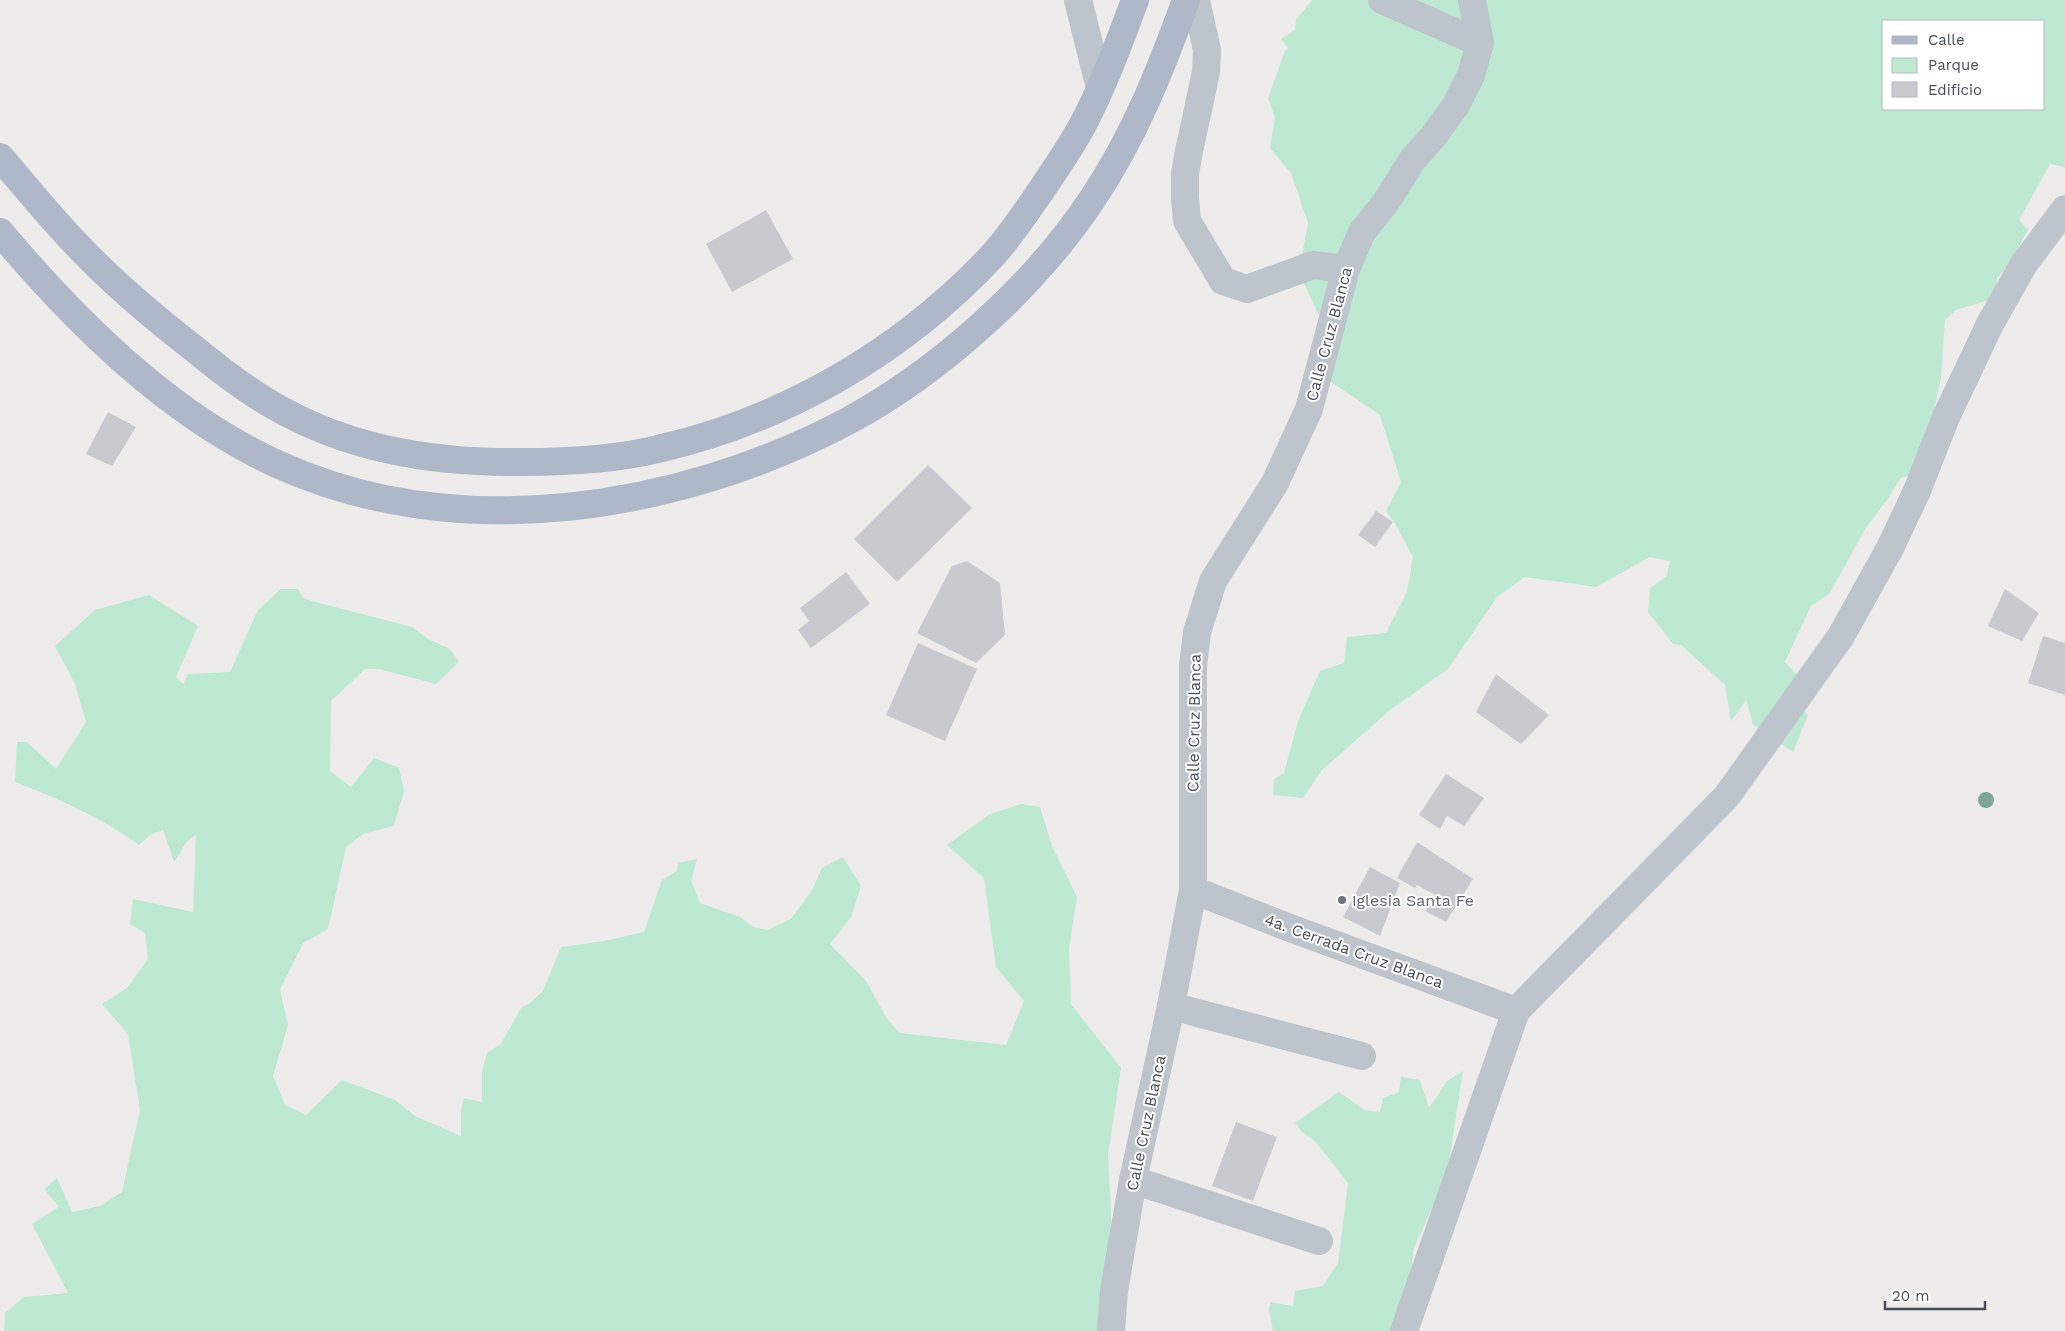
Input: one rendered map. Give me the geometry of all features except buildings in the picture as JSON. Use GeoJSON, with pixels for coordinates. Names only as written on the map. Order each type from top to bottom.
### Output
{"type":"FeatureCollection","features":[{"type":"Feature","properties":{"kind":"main road"},"geometry":{"type":"LineString","coordinates":[[0,157],[82,250],[146,311],[224,373],[287,414],[334,434],[420,456],[460,461],[536,462],[624,455],[656,450],[690,441],[775,412],[844,375],[895,341],[953,294],[996,252],[1026,213],[1060,163],[1082,126],[1100,88],[1135,0]]}},
{"type":"Feature","properties":{"kind":"main road"},"geometry":{"type":"LineString","coordinates":[[0,232],[37,276],[102,341],[160,390],[194,417],[240,445],[279,465],[371,497],[413,504],[466,509],[526,510],[621,499],[693,482],[757,462],[848,420],[902,388],[958,345],[1010,299],[1092,200],[1144,109],[1160,73],[1186,0]]}},
{"type":"Feature","properties":{"kind":"street"},"geometry":{"type":"LineString","coordinates":[[1078,0],[1100,88]]}},
{"type":"Feature","properties":{"kind":"street"},"geometry":{"type":"LineString","coordinates":[[1196,0],[1203,26],[1206,58],[1202,99],[1185,174],[1187,221],[1223,281],[1247,289],[1313,265],[1346,269]]}},
{"type":"Feature","properties":{"kind":"street"},"geometry":{"type":"LineString","coordinates":[[1382,0],[1480,43]]}},
{"type":"Feature","properties":{"kind":"street","name":"Calle Cruz Blanca"},"geometry":{"type":"LineString","coordinates":[[1111,1331],[1114,1292],[1133,1180],[1171,1006],[1193,890],[1192,666],[1197,632],[1213,581],[1275,483],[1308,409],[1346,269],[1362,232],[1386,202],[1413,159],[1433,137],[1456,105],[1471,75],[1480,43],[1472,0]]}},
{"type":"Feature","properties":{"kind":"street"},"geometry":{"type":"LineString","coordinates":[[1404,1331],[1516,1011],[1727,796],[1841,636],[1917,491],[1946,417],[1990,324],[2024,264],[2065,209]]}},
{"type":"Feature","properties":{"kind":"street","name":"4a. Cerrada Cruz Blanca"},"geometry":{"type":"LineString","coordinates":[[1193,890],[1290,928],[1516,1011]]}},
{"type":"Feature","properties":{"kind":"street"},"geometry":{"type":"LineString","coordinates":[[1171,1006],[1362,1056]]}},
{"type":"Feature","properties":{"kind":"street"},"geometry":{"type":"LineString","coordinates":[[1133,1180],[1319,1241]]}},
{"type":"Feature","properties":{"kind":"green space"},"geometry":{"type":"Polygon","coordinates":[[[1312,0],[2065,0],[2065,167],[2050,164],[2019,220],[2028,230],[2012,260],[1997,279],[1996,298],[1956,310],[1945,320],[1941,378],[1921,472],[1901,478],[1865,529],[1830,593],[1811,606],[1785,662],[1798,676],[1798,703],[1808,715],[1793,752],[1753,724],[1746,700],[1731,721],[1725,685],[1681,645],[1673,644],[1648,612],[1650,588],[1667,576],[1670,561],[1650,557],[1596,587],[1525,577],[1497,597],[1448,669],[1390,710],[1322,770],[1303,798],[1273,795],[1274,779],[1284,773],[1298,721],[1320,671],[1344,663],[1347,637],[1386,633],[1407,592],[1413,557],[1386,511],[1401,482],[1380,415],[1315,371],[1323,324],[1299,273],[1308,223],[1291,173],[1270,148],[1275,118],[1268,98],[1285,51],[1288,48],[1281,39],[1295,30],[1296,20],[1312,0]]]}},
{"type":"Feature","properties":{"kind":"green space"},"geometry":{"type":"Polygon","coordinates":[[[281,589],[298,589],[304,599],[412,627],[428,639],[450,649],[459,662],[436,684],[379,669],[365,669],[331,701],[330,771],[351,787],[374,758],[399,768],[404,790],[394,826],[363,834],[346,847],[328,929],[303,943],[280,990],[288,1025],[273,1076],[285,1105],[306,1115],[342,1080],[395,1100],[415,1116],[461,1136],[461,1111],[464,1098],[482,1102],[482,1071],[487,1053],[501,1044],[521,1008],[530,1003],[543,991],[561,947],[604,941],[644,932],[662,880],[677,871],[678,863],[697,859],[691,881],[700,903],[740,917],[753,927],[768,930],[791,919],[812,890],[822,868],[843,857],[861,886],[851,917],[830,944],[866,981],[887,1019],[900,1033],[1006,1045],[1024,1001],[996,967],[984,878],[947,845],[990,814],[1021,804],[1040,807],[1052,846],[1077,897],[1069,948],[1071,1004],[1121,1068],[1108,1155],[1111,1210],[1111,1331],[4,1331],[5,1313],[24,1297],[68,1293],[32,1224],[59,1207],[44,1189],[57,1178],[72,1212],[100,1206],[122,1192],[140,1110],[128,1034],[102,1004],[127,988],[148,959],[145,933],[130,924],[133,899],[193,912],[196,835],[187,841],[174,862],[163,830],[150,835],[139,845],[79,809],[15,782],[17,742],[27,742],[56,769],[86,722],[75,684],[55,646],[95,610],[149,595],[198,626],[176,677],[183,684],[188,674],[230,672],[258,610],[281,589]]]}},
{"type":"Feature","properties":{"kind":"green space"},"geometry":{"type":"Polygon","coordinates":[[[1463,1071],[1447,1175],[1414,1248],[1403,1331],[1273,1331],[1269,1310],[1271,1302],[1293,1306],[1295,1291],[1323,1286],[1338,1263],[1348,1183],[1316,1142],[1302,1132],[1295,1123],[1339,1092],[1365,1110],[1380,1112],[1383,1098],[1399,1092],[1401,1077],[1420,1080],[1429,1108],[1447,1081],[1463,1071]]]}},
{"type":"Feature","properties":{"kind":"place","name":"Iglesia Santa Fe"},"geometry":{"type":"Point","coordinates":[1342,900]}}]}
